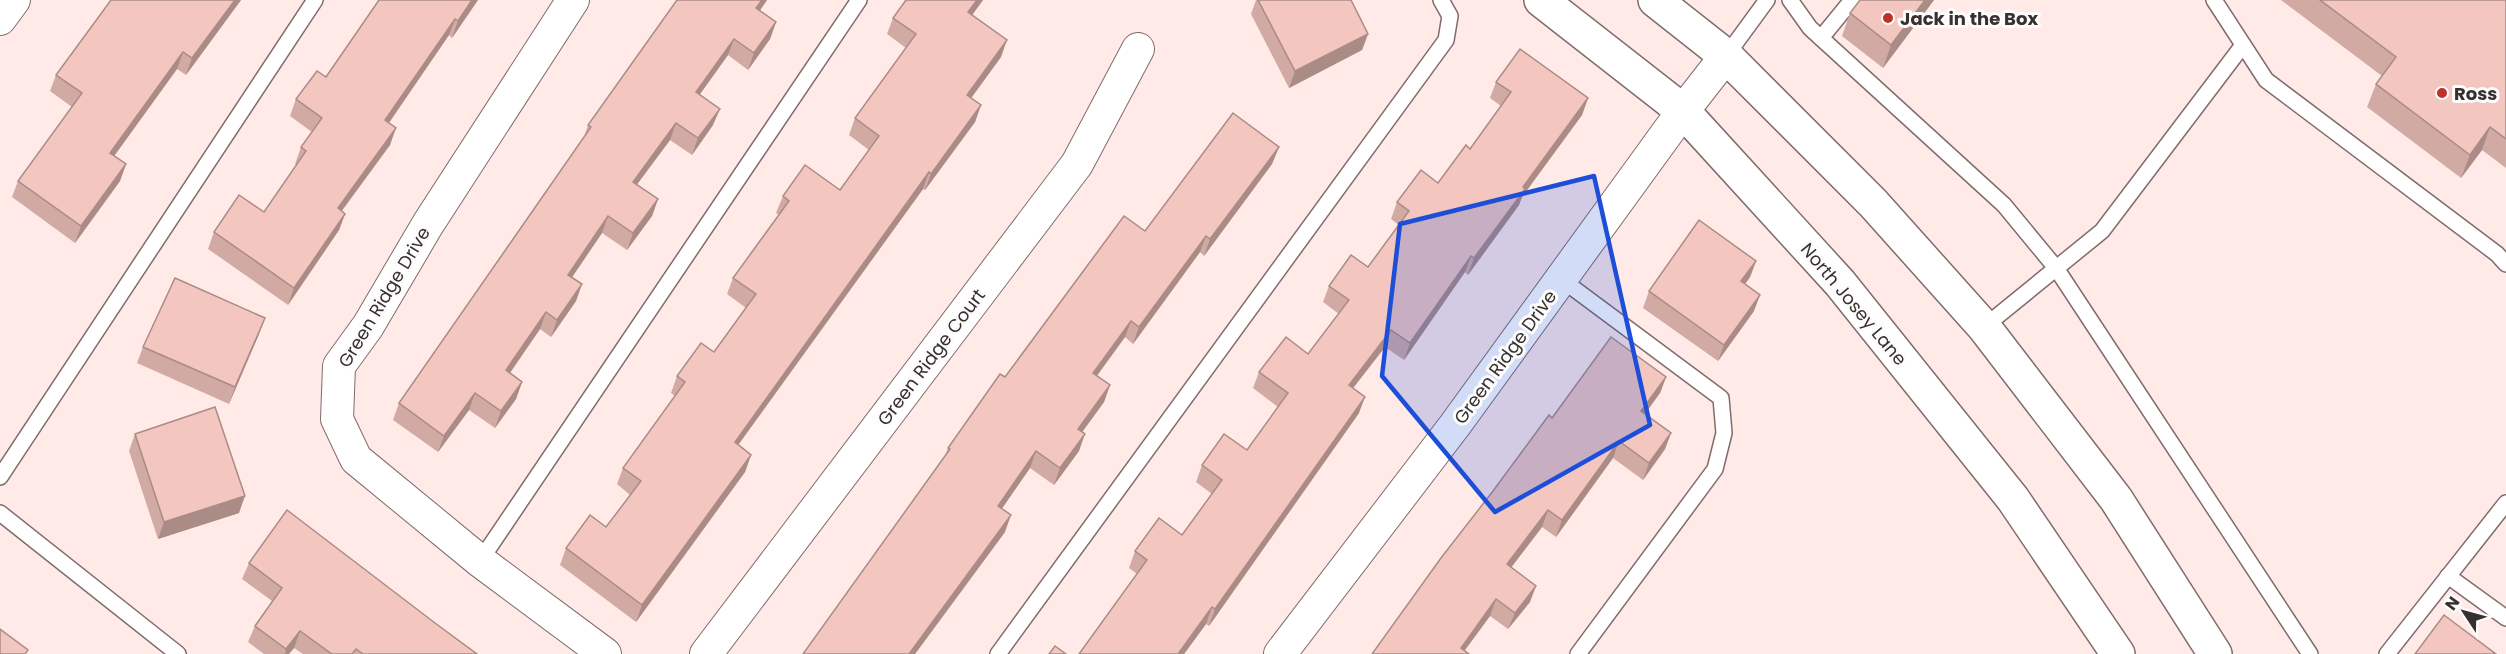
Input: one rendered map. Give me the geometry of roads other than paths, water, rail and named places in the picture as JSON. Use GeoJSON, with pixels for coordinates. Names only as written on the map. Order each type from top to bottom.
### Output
{"type":"FeatureCollection","features":[{"type":"Feature","properties":{"kind":"main road","name":"North Josey Lane"},"geometry":{"type":"LineString","coordinates":[[1541,0],[1683,111],[1840,283],[2013,499],[2118,654]]}},
{"type":"Feature","properties":{"kind":"main road"},"geometry":{"type":"LineString","coordinates":[[1655,0],[1726,56],[1873,203],[1984,327],[2116,499],[2215,654]]}},
{"type":"Feature","properties":{"kind":"street"},"geometry":{"type":"LineString","coordinates":[[0,19],[14,0]]}},
{"type":"Feature","properties":{"kind":"street","name":"Green Ridge Drive"},"geometry":{"type":"LineString","coordinates":[[573,0],[428,224],[368,326],[339,366],[337,419],[356,459],[480,561],[605,654]]}},
{"type":"Feature","properties":{"kind":"street","name":"Green Ridge Court"},"geometry":{"type":"LineString","coordinates":[[706,654],[1077,164],[1138,49]]}},
{"type":"Feature","properties":{"kind":"street","name":"Green Ridge Drive"},"geometry":{"type":"LineString","coordinates":[[1280,654],[1455,425],[1683,111],[1726,56]]}},
{"type":"Feature","properties":{"kind":"lane"},"geometry":{"type":"LineString","coordinates":[[0,477],[315,0]]}},
{"type":"Feature","properties":{"kind":"lane"},"geometry":{"type":"LineString","coordinates":[[480,561],[859,0]]}},
{"type":"Feature","properties":{"kind":"lane"},"geometry":{"type":"LineString","coordinates":[[998,654],[1446,40],[1450,16],[1441,0]]}},
{"type":"Feature","properties":{"kind":"lane"},"geometry":{"type":"LineString","coordinates":[[1726,56],[1767,0]]}},
{"type":"Feature","properties":{"kind":"lane"},"geometry":{"type":"LineString","coordinates":[[1790,0],[1810,28],[2004,205],[2056,268],[2310,654]]}},
{"type":"Feature","properties":{"kind":"lane"},"geometry":{"type":"LineString","coordinates":[[1821,38],[1852,0]]}},
{"type":"Feature","properties":{"kind":"lane"},"geometry":{"type":"LineString","coordinates":[[2214,0],[2266,80],[2497,254],[2506,264]]}},
{"type":"Feature","properties":{"kind":"lane"},"geometry":{"type":"LineString","coordinates":[[1984,327],[2102,231],[2243,45]]}},
{"type":"Feature","properties":{"kind":"lane"},"geometry":{"type":"LineString","coordinates":[[1562,279],[1721,398],[1724,433],[1715,469],[1578,654]]}},
{"type":"Feature","properties":{"kind":"lane"},"geometry":{"type":"LineString","coordinates":[[2387,654],[2506,503]]}},
{"type":"Feature","properties":{"kind":"lane"},"geometry":{"type":"LineString","coordinates":[[0,513],[178,654]]}},
{"type":"Feature","properties":{"kind":"lane"},"geometry":{"type":"LineString","coordinates":[[2448,576],[2506,618]]}},
{"type":"Feature","properties":{"kind":"place","name":"Jack in the Box"},"geometry":{"type":"Point","coordinates":[1888,18]}},
{"type":"Feature","properties":{"kind":"place","name":"Ross"},"geometry":{"type":"Point","coordinates":[2442,93]}}]}
